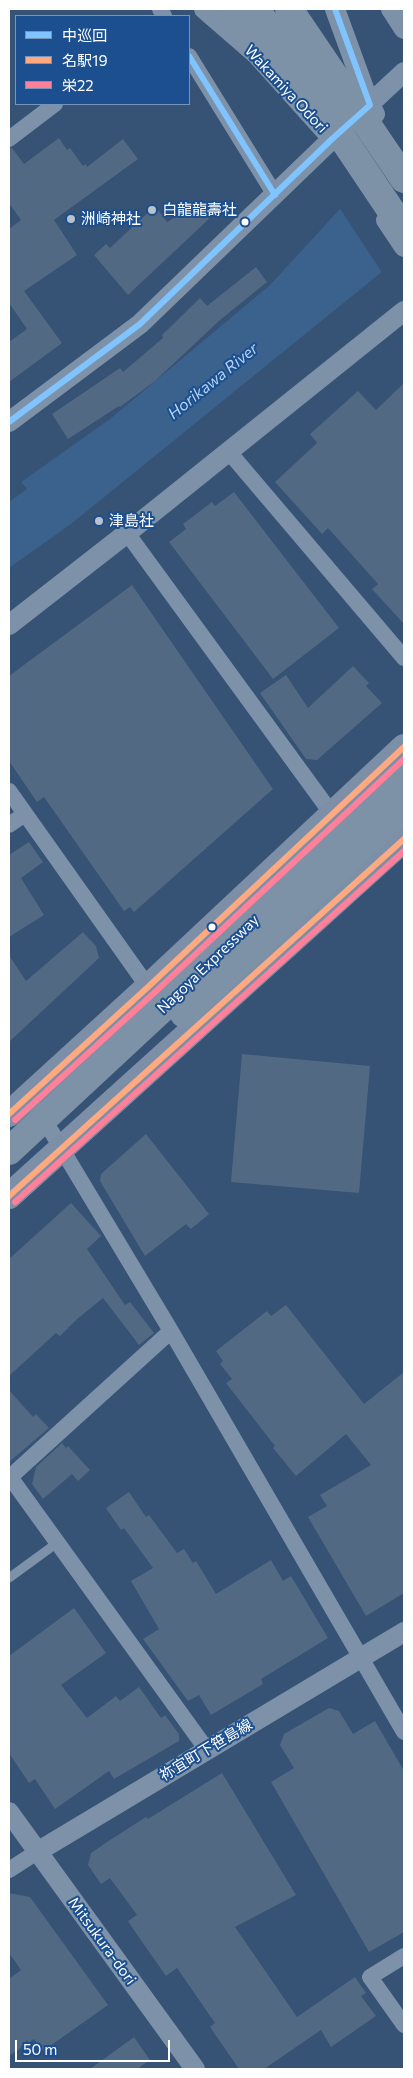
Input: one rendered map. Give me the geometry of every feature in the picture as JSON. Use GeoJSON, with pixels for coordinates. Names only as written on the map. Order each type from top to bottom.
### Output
{"type":"FeatureCollection","features":[{"type":"Feature","properties":{"kind":"highway"},"geometry":{"type":"LineString","coordinates":[[233,9],[241,20],[286,53]]}},
{"type":"Feature","properties":{"kind":"highway"},"geometry":{"type":"LineString","coordinates":[[256,9],[404,230]]}},
{"type":"Feature","properties":{"kind":"highway"},"geometry":{"type":"LineString","coordinates":[[288,9],[404,180]]}},
{"type":"Feature","properties":{"kind":"highway"},"geometry":{"type":"LineString","coordinates":[[304,9],[308,39]]}},
{"type":"Feature","properties":{"kind":"highway","name":"Nagoya Expressway"},"geometry":{"type":"LineString","coordinates":[[9,1151],[193,980],[404,774]]}},
{"type":"Feature","properties":{"kind":"highway"},"geometry":{"type":"LineString","coordinates":[[9,1157],[70,1119],[404,807]]}},
{"type":"Feature","properties":{"kind":"main road"},"geometry":{"type":"LineString","coordinates":[[15,1107],[148,987],[404,747]]}},
{"type":"Feature","properties":{"kind":"main road"},"geometry":{"type":"LineString","coordinates":[[9,1196],[404,839]]}},
{"type":"Feature","properties":{"kind":"street","name":"Wakamiya Odori"},"geometry":{"type":"LineString","coordinates":[[204,9],[257,55],[332,139],[404,247]]}},
{"type":"Feature","properties":{"kind":"street"},"geometry":{"type":"LineString","coordinates":[[335,9],[370,105],[400,153]]}},
{"type":"Feature","properties":{"kind":"street"},"geometry":{"type":"LineString","coordinates":[[391,9],[404,29]]}},
{"type":"Feature","properties":{"kind":"street"},"geometry":{"type":"LineString","coordinates":[[190,58],[275,195]]}},
{"type":"Feature","properties":{"kind":"street"},"geometry":{"type":"LineString","coordinates":[[9,422],[140,324],[404,72]]}},
{"type":"Feature","properties":{"kind":"street"},"geometry":{"type":"LineString","coordinates":[[9,139],[53,105]]}},
{"type":"Feature","properties":{"kind":"street"},"geometry":{"type":"LineString","coordinates":[[9,626],[404,311]]}},
{"type":"Feature","properties":{"kind":"street"},"geometry":{"type":"LineString","coordinates":[[229,452],[404,658]]}},
{"type":"Feature","properties":{"kind":"street"},"geometry":{"type":"LineString","coordinates":[[128,533],[332,814]]}},
{"type":"Feature","properties":{"kind":"street"},"geometry":{"type":"LineString","coordinates":[[9,791],[148,987]]}},
{"type":"Feature","properties":{"kind":"street"},"geometry":{"type":"LineString","coordinates":[[9,825],[25,814]]}},
{"type":"Feature","properties":{"kind":"street"},"geometry":{"type":"LineString","coordinates":[[15,1107],[62,1148],[171,1331],[404,1732]]}},
{"type":"Feature","properties":{"kind":"street"},"geometry":{"type":"LineString","coordinates":[[171,1331],[9,1477],[207,1750]]}},
{"type":"Feature","properties":{"kind":"street","name":"祢宜町下笹島線"},"geometry":{"type":"LineString","coordinates":[[9,1870],[404,1632]]}},
{"type":"Feature","properties":{"kind":"street","name":"Mitsukura-dori"},"geometry":{"type":"LineString","coordinates":[[9,1812],[195,2069]]}},
{"type":"Feature","properties":{"kind":"street"},"geometry":{"type":"LineString","coordinates":[[404,1956],[370,1977],[404,2026]]}},
{"type":"Feature","properties":{"kind":"lane"},"geometry":{"type":"LineString","coordinates":[[9,1578],[57,1543]]}},
{"type":"Feature","properties":{"kind":"water","name":"Horikawa River"},"geometry":{"type":"Polygon","coordinates":[[[404,153],[404,254],[71,524],[9,568],[9,502],[27,489],[21,482],[110,419],[270,285],[338,211],[404,153]]]}},
{"type":"Feature","properties":{"kind":"pier"},"geometry":{"type":"Polygon","coordinates":[[[404,150],[404,257],[383,274],[339,207],[404,150]]]}},
{"type":"Feature","properties":{"kind":"building"},"geometry":{"type":"Polygon","coordinates":[[[59,138],[67,150],[70,148],[83,166],[86,164],[87,167],[123,139],[138,159],[54,220],[77,255],[24,291],[62,343],[9,382],[9,342],[27,329],[9,303],[9,229],[21,220],[9,203],[9,149],[12,148],[24,164],[59,138]]]}},
{"type":"Feature","properties":{"kind":"building"},"geometry":{"type":"Polygon","coordinates":[[[202,201],[212,216],[128,295],[94,255],[106,244],[110,248],[155,206],[167,222],[202,201]]]}},
{"type":"Feature","properties":{"kind":"building"},"geometry":{"type":"Polygon","coordinates":[[[256,267],[267,282],[220,320],[155,381],[120,407],[68,439],[52,414],[120,368],[123,372],[163,338],[162,335],[200,298],[207,306],[256,267]]]}},
{"type":"Feature","properties":{"kind":"building"},"geometry":{"type":"Polygon","coordinates":[[[404,383],[404,624],[372,589],[378,584],[328,528],[322,534],[275,482],[317,443],[310,434],[358,391],[376,410],[404,383]]]}},
{"type":"Feature","properties":{"kind":"building"},"geometry":{"type":"Polygon","coordinates":[[[234,492],[339,628],[273,679],[169,542],[186,529],[183,524],[212,502],[215,506],[234,492]]]}},
{"type":"Feature","properties":{"kind":"building"},"geometry":{"type":"Polygon","coordinates":[[[132,585],[273,789],[134,912],[130,907],[124,911],[44,797],[37,802],[9,761],[9,676],[132,585]]]}},
{"type":"Feature","properties":{"kind":"building"},"geometry":{"type":"Polygon","coordinates":[[[353,666],[369,683],[366,686],[382,703],[317,760],[306,759],[260,693],[286,675],[308,708],[353,666]]]}},
{"type":"Feature","properties":{"kind":"building"},"geometry":{"type":"Polygon","coordinates":[[[29,842],[43,862],[21,878],[44,915],[9,937],[9,855],[29,842]]]}},
{"type":"Feature","properties":{"kind":"building"},"geometry":{"type":"Polygon","coordinates":[[[83,932],[96,946],[99,958],[9,1042],[9,955],[26,981],[83,932]]]}},
{"type":"Feature","properties":{"kind":"building"},"geometry":{"type":"Polygon","coordinates":[[[242,1054],[370,1066],[359,1193],[231,1182],[242,1054]]]}},
{"type":"Feature","properties":{"kind":"building"},"geometry":{"type":"Polygon","coordinates":[[[146,1134],[209,1214],[191,1229],[186,1224],[145,1256],[100,1181],[101,1174],[146,1134]]]}},
{"type":"Feature","properties":{"kind":"building"},"geometry":{"type":"Polygon","coordinates":[[[71,1203],[101,1236],[87,1249],[125,1305],[130,1302],[154,1333],[139,1345],[103,1298],[60,1336],[56,1333],[9,1376],[9,1259],[71,1203]]]}},
{"type":"Feature","properties":{"kind":"building"},"geometry":{"type":"Polygon","coordinates":[[[286,1305],[364,1404],[404,1372],[404,1593],[366,1616],[308,1517],[327,1506],[320,1495],[371,1465],[346,1434],[296,1476],[273,1448],[275,1446],[226,1383],[232,1379],[220,1364],[223,1361],[216,1351],[267,1311],[271,1316],[286,1305]]]}},
{"type":"Feature","properties":{"kind":"building"},"geometry":{"type":"Polygon","coordinates":[[[9,1390],[33,1417],[36,1414],[49,1428],[9,1462],[9,1390]]]}},
{"type":"Feature","properties":{"kind":"building"},"geometry":{"type":"Polygon","coordinates":[[[62,1443],[66,1448],[68,1446],[90,1470],[78,1481],[72,1474],[43,1499],[32,1484],[36,1467],[62,1443]]]}},
{"type":"Feature","properties":{"kind":"building"},"geometry":{"type":"Polygon","coordinates":[[[129,1492],[146,1517],[149,1515],[177,1553],[184,1549],[193,1563],[196,1561],[216,1594],[271,1560],[283,1581],[291,1576],[328,1638],[261,1679],[263,1684],[211,1715],[199,1695],[188,1701],[143,1639],[159,1629],[131,1581],[153,1568],[124,1528],[121,1530],[106,1508],[129,1492]]]}},
{"type":"Feature","properties":{"kind":"building"},"geometry":{"type":"Polygon","coordinates":[[[74,1608],[106,1653],[61,1685],[87,1718],[116,1696],[120,1701],[139,1687],[161,1718],[165,1715],[179,1734],[179,1741],[114,1779],[109,1771],[55,1809],[35,1779],[29,1783],[9,1753],[9,1656],[74,1608]]]}},
{"type":"Feature","properties":{"kind":"building"},"geometry":{"type":"Polygon","coordinates":[[[329,1708],[339,1711],[353,1734],[375,1721],[404,1771],[404,1932],[369,1952],[271,1782],[294,1768],[280,1745],[284,1734],[329,1708]]]}},
{"type":"Feature","properties":{"kind":"building"},"geometry":{"type":"Polygon","coordinates":[[[222,1773],[296,1895],[235,1927],[297,2017],[355,1977],[366,1993],[361,1996],[376,2016],[331,2047],[321,2030],[264,2069],[239,2069],[210,2027],[215,2023],[177,1968],[166,1976],[128,1921],[137,1915],[110,1878],[101,1884],[88,1865],[91,1853],[107,1842],[222,1773]]]}},
{"type":"Feature","properties":{"kind":"building"},"geometry":{"type":"Polygon","coordinates":[[[9,1893],[30,1897],[108,2005],[43,2051],[34,2039],[9,2056],[9,1979],[21,1970],[9,1953],[9,1893]]]}},
{"type":"Feature","properties":{"kind":"building"},"geometry":{"type":"Polygon","coordinates":[[[134,2037],[150,2060],[137,2069],[90,2069],[134,2037]]]}},
{"type":"Feature","properties":{"kind":"transit line","name":"中巡回"},"geometry":{"type":"LineString","coordinates":[[9,422],[140,324],[332,139],[370,105],[335,9]]}},
{"type":"Feature","properties":{"kind":"transit line","name":"中巡回"},"geometry":{"type":"LineString","coordinates":[[190,58],[275,195]]}},
{"type":"Feature","properties":{"kind":"transit line","name":"名駅19"},"geometry":{"type":"LineString","coordinates":[[9,1114],[148,987],[404,747]]}},
{"type":"Feature","properties":{"kind":"transit line","name":"栄22"},"geometry":{"type":"LineString","coordinates":[[15,1120],[404,759]]}},
{"type":"Feature","properties":{"kind":"transit line","name":"名駅19"},"geometry":{"type":"LineString","coordinates":[[9,1196],[404,839]]}},
{"type":"Feature","properties":{"kind":"transit line","name":"栄22"},"geometry":{"type":"LineString","coordinates":[[15,1202],[404,851]]}},
{"type":"Feature","properties":{"kind":"place","name":"白龍龍壽社"},"geometry":{"type":"Point","coordinates":[152,210]}},
{"type":"Feature","properties":{"kind":"place","name":"洲崎神社"},"geometry":{"type":"Point","coordinates":[71,219]}},
{"type":"Feature","properties":{"kind":"place","name":"津島社"},"geometry":{"type":"Point","coordinates":[99,521]}}]}
